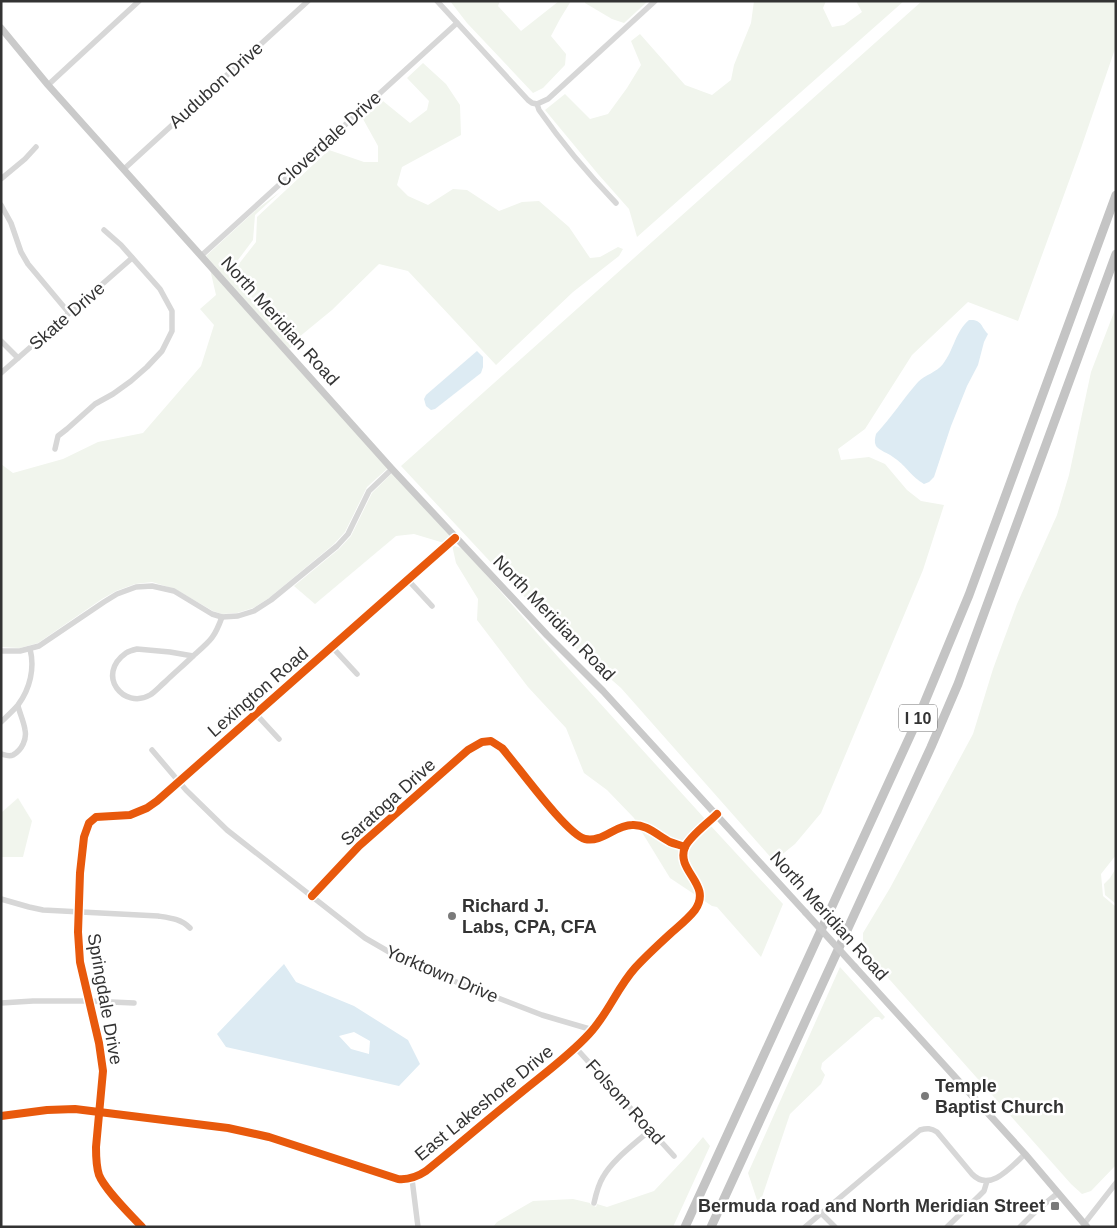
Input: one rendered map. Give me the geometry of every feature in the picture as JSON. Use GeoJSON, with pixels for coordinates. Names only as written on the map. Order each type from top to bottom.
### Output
{"type":"FeatureCollection","features":[{"type":"Feature","properties":{"kind":"highway","name":"I 10"},"geometry":{"type":"LineString","coordinates":[[685,1227],[939,669],[973,586],[1116,195]]}},
{"type":"Feature","properties":{"kind":"highway","name":"I 10"},"geometry":{"type":"LineString","coordinates":[[711,1227],[931,748],[958,684],[1116,254]]}},
{"type":"Feature","properties":{"kind":"main road","name":"North Meridian Road"},"geometry":{"type":"LineString","coordinates":[[1,28],[48,85],[392,469],[717,814],[1025,1154],[1086,1225]]}},
{"type":"Feature","properties":{"kind":"street"},"geometry":{"type":"LineString","coordinates":[[48,85],[140,1]]}},
{"type":"Feature","properties":{"kind":"street","name":"Audubon Drive"},"geometry":{"type":"LineString","coordinates":[[124,169],[308,1]]}},
{"type":"Feature","properties":{"kind":"street"},"geometry":{"type":"LineString","coordinates":[[437,1],[528,100],[538,104],[548,99],[655,1]]}},
{"type":"Feature","properties":{"kind":"street","name":"Cloverdale Drive"},"geometry":{"type":"LineString","coordinates":[[202,256],[457,23]]}},
{"type":"Feature","properties":{"kind":"street"},"geometry":{"type":"LineString","coordinates":[[538,104],[539,110],[562,141],[596,183],[616,203]]}},
{"type":"Feature","properties":{"kind":"street"},"geometry":{"type":"LineString","coordinates":[[1,180],[36,148]]}},
{"type":"Feature","properties":{"kind":"street"},"geometry":{"type":"LineString","coordinates":[[1,205],[11,223],[21,252],[28,264],[70,312]]}},
{"type":"Feature","properties":{"kind":"street"},"geometry":{"type":"LineString","coordinates":[[54,449],[58,436],[95,404],[131,382],[147,367],[162,350],[172,331],[172,311],[160,289],[114,238],[104,230]]}},
{"type":"Feature","properties":{"kind":"street","name":"Skate Drive"},"geometry":{"type":"LineString","coordinates":[[1,374],[132,258]]}},
{"type":"Feature","properties":{"kind":"street"},"geometry":{"type":"LineString","coordinates":[[1,341],[18,358]]}},
{"type":"Feature","properties":{"kind":"street"},"geometry":{"type":"LineString","coordinates":[[1,650],[20,651],[39,646],[117,594],[136,587],[152,586],[174,591],[199,607],[222,617],[238,616],[254,611],[271,600],[337,546],[348,534],[369,491],[392,469]]}},
{"type":"Feature","properties":{"kind":"street","name":"Lexington Road"},"geometry":{"type":"LineString","coordinates":[[82,849],[87,827],[92,820],[96,817],[138,812],[157,801],[455,538]]}},
{"type":"Feature","properties":{"kind":"street"},"geometry":{"type":"LineString","coordinates":[[408,580],[432,606]]}},
{"type":"Feature","properties":{"kind":"street"},"geometry":{"type":"LineString","coordinates":[[193,656],[137,648],[126,654],[118,662],[112,675],[113,680],[116,687],[123,694],[133,698],[141,699],[151,695],[210,642],[222,617]]}},
{"type":"Feature","properties":{"kind":"street"},"geometry":{"type":"LineString","coordinates":[[332,647],[357,674]]}},
{"type":"Feature","properties":{"kind":"street"},"geometry":{"type":"LineString","coordinates":[[1,722],[18,706],[26,690],[32,660],[30,649]]}},
{"type":"Feature","properties":{"kind":"street"},"geometry":{"type":"LineString","coordinates":[[1,754],[8,756],[14,754],[21,748],[25,740],[26,731],[18,706]]}},
{"type":"Feature","properties":{"kind":"street"},"geometry":{"type":"LineString","coordinates":[[256,714],[279,739]]}},
{"type":"Feature","properties":{"kind":"street","name":"Saratoga Drive"},"geometry":{"type":"LineString","coordinates":[[312,896],[359,846],[468,750],[482,742],[491,741],[502,748],[559,816],[582,838],[598,839],[617,829],[634,825],[647,828],[670,842],[685,847]]}},
{"type":"Feature","properties":{"kind":"street","name":"Yorktown Drive"},"geometry":{"type":"LineString","coordinates":[[152,750],[203,807],[227,830],[353,929],[390,954],[542,1015],[593,1030]]}},
{"type":"Feature","properties":{"kind":"street"},"geometry":{"type":"LineString","coordinates":[[685,847],[694,835],[717,814]]}},
{"type":"Feature","properties":{"kind":"street","name":"East Lakeshore Drive"},"geometry":{"type":"LineString","coordinates":[[1,1116],[63,1109],[244,1130],[398,1179],[406,1180],[418,1177],[593,1030],[601,1021],[635,968],[686,920],[700,900],[700,892],[699,887],[685,865],[685,847]]}},
{"type":"Feature","properties":{"kind":"street","name":"Springdale Drive"},"geometry":{"type":"LineString","coordinates":[[82,849],[78,947],[103,1071],[96,1147],[98,1172],[106,1187],[142,1227]]}},
{"type":"Feature","properties":{"kind":"street"},"geometry":{"type":"LineString","coordinates":[[1,899],[43,910],[158,916],[179,920],[190,928]]}},
{"type":"Feature","properties":{"kind":"street"},"geometry":{"type":"LineString","coordinates":[[1,1003],[33,1001],[134,1003]]}},
{"type":"Feature","properties":{"kind":"street","name":"Folsom Road"},"geometry":{"type":"LineString","coordinates":[[575,1047],[674,1156]]}},
{"type":"Feature","properties":{"kind":"street"},"geometry":{"type":"LineString","coordinates":[[805,1227],[920,1130],[931,1129],[937,1132],[977,1179],[987,1181],[996,1178],[1025,1154]]}},
{"type":"Feature","properties":{"kind":"street"},"geometry":{"type":"LineString","coordinates":[[594,1203],[598,1186],[612,1164],[650,1130]]}},
{"type":"Feature","properties":{"kind":"street"},"geometry":{"type":"LineString","coordinates":[[412,1179],[418,1227]]}},
{"type":"Feature","properties":{"kind":"street"},"geometry":{"type":"LineString","coordinates":[[947,1227],[984,1191],[987,1181]]}},
{"type":"Feature","properties":{"kind":"street"},"geometry":{"type":"LineString","coordinates":[[1086,1225],[1116,1183]]}},
{"type":"Feature","properties":{"kind":"street"},"geometry":{"type":"LineString","coordinates":[[1020,1227],[1058,1193]]}},
{"type":"Feature","properties":{"kind":"street"},"geometry":{"type":"LineString","coordinates":[[821,1213],[835,1227]]}},
{"type":"Feature","properties":{"kind":"shaded area"},"geometry":{"type":"Polygon","coordinates":[[[450,1],[500,1],[498,6],[521,31],[559,1],[571,1],[551,36],[566,54],[565,65],[543,88],[533,93],[467,23],[450,1]]]}},
{"type":"Feature","properties":{"kind":"shaded area"},"geometry":{"type":"Polygon","coordinates":[[[585,1],[648,1],[624,23],[612,19],[585,3],[585,1]]]}},
{"type":"Feature","properties":{"kind":"shaded area"},"geometry":{"type":"Polygon","coordinates":[[[754,1],[826,1],[823,8],[832,27],[844,25],[862,12],[856,1],[904,1],[637,237],[629,209],[545,110],[565,94],[590,119],[608,114],[641,65],[631,41],[640,34],[685,85],[712,95],[731,80],[734,65],[751,23],[754,1]]]}},
{"type":"Feature","properties":{"kind":"shaded area"},"geometry":{"type":"Polygon","coordinates":[[[922,1],[1116,1],[1116,46],[1018,321],[968,302],[912,355],[865,429],[838,449],[841,460],[869,457],[885,464],[907,490],[921,501],[944,505],[923,570],[821,813],[795,844],[774,861],[621,688],[573,646],[498,570],[401,466],[922,1]]]}},
{"type":"Feature","properties":{"kind":"shaded area"},"geometry":{"type":"Polygon","coordinates":[[[423,63],[446,84],[460,105],[461,135],[402,167],[397,185],[408,196],[428,205],[453,189],[467,190],[499,211],[522,202],[539,201],[569,227],[590,258],[600,257],[618,247],[623,249],[619,256],[573,292],[496,365],[408,271],[379,264],[332,310],[293,342],[231,274],[256,242],[257,217],[329,150],[364,162],[378,162],[378,146],[363,119],[383,101],[410,123],[427,110],[429,101],[407,78],[423,63]]]}},
{"type":"Feature","properties":{"kind":"shaded area"},"geometry":{"type":"Polygon","coordinates":[[[280,192],[255,215],[253,240],[229,272],[229,275],[291,344],[294,344],[289,349],[206,256],[257,209],[280,192]]]}},
{"type":"Feature","properties":{"kind":"shaded area"},"geometry":{"type":"Polygon","coordinates":[[[210,269],[388,468],[367,487],[345,532],[334,544],[269,598],[253,608],[237,613],[222,614],[213,611],[175,589],[152,582],[135,584],[102,599],[38,643],[20,648],[1,647],[1,464],[13,473],[63,459],[98,442],[143,433],[201,366],[214,325],[200,309],[216,295],[210,269]]]}},
{"type":"Feature","properties":{"kind":"shaded area"},"geometry":{"type":"Polygon","coordinates":[[[1116,307],[1116,855],[1101,874],[1103,896],[1116,907],[1116,1165],[1091,1191],[1082,1194],[1071,1184],[874,962],[863,946],[863,933],[890,888],[973,734],[993,669],[1017,604],[1057,515],[1069,475],[1091,372],[1116,307]]]}},
{"type":"Feature","properties":{"kind":"shaded area"},"geometry":{"type":"Polygon","coordinates":[[[969,320],[979,322],[988,334],[978,365],[967,386],[951,426],[934,477],[924,484],[897,460],[876,446],[876,434],[918,382],[943,364],[961,330],[969,320]]]}},
{"type":"Feature","properties":{"kind":"shaded area"},"geometry":{"type":"Polygon","coordinates":[[[477,351],[483,357],[481,373],[435,409],[431,410],[426,406],[424,399],[426,395],[477,351]]]}},
{"type":"Feature","properties":{"kind":"shaded area"},"geometry":{"type":"Polygon","coordinates":[[[392,473],[451,537],[444,543],[414,534],[396,536],[315,604],[294,586],[339,549],[351,536],[372,493],[392,473]]]}},
{"type":"Feature","properties":{"kind":"shaded area"},"geometry":{"type":"Polygon","coordinates":[[[452,545],[461,548],[480,568],[706,820],[683,843],[636,822],[607,790],[584,773],[566,728],[528,687],[477,620],[478,599],[456,563],[452,545]]]}},
{"type":"Feature","properties":{"kind":"shaded area"},"geometry":{"type":"Polygon","coordinates":[[[18,798],[32,821],[23,857],[1,857],[1,813],[18,798]]]}},
{"type":"Feature","properties":{"kind":"shaded area"},"geometry":{"type":"Polygon","coordinates":[[[710,825],[783,904],[761,957],[717,907],[703,900],[701,886],[690,867],[687,855],[688,848],[698,835],[710,825]]]}},
{"type":"Feature","properties":{"kind":"shaded area"},"geometry":{"type":"Polygon","coordinates":[[[640,829],[681,849],[683,864],[694,884],[697,896],[670,878],[640,829]]]}},
{"type":"Feature","properties":{"kind":"shaded area"},"geometry":{"type":"Polygon","coordinates":[[[1116,868],[1116,904],[1105,895],[1104,884],[1116,868]]]}},
{"type":"Feature","properties":{"kind":"shaded area"},"geometry":{"type":"Polygon","coordinates":[[[284,964],[296,982],[354,1006],[408,1040],[420,1064],[399,1086],[226,1047],[217,1034],[284,964]],[[354,1032],[339,1036],[351,1049],[369,1054],[370,1041],[354,1032]]]}},
{"type":"Feature","properties":{"kind":"shaded area"},"geometry":{"type":"Polygon","coordinates":[[[840,967],[885,1017],[882,1020],[879,1017],[875,1017],[822,1063],[821,1069],[825,1075],[821,1084],[790,1114],[759,1206],[748,1173],[840,967]]]}},
{"type":"Feature","properties":{"kind":"shaded area"},"geometry":{"type":"Polygon","coordinates":[[[703,1137],[710,1146],[673,1227],[493,1227],[497,1222],[533,1201],[573,1199],[590,1203],[596,1207],[597,1204],[607,1207],[654,1191],[703,1137]]]}},
{"type":"Feature","properties":{"kind":"cycle path"},"geometry":{"type":"LineString","coordinates":[[142,1227],[107,1188],[99,1175],[97,1165],[96,1147],[103,1071],[99,1043],[80,962],[78,932],[80,873],[84,837],[89,823],[96,817],[130,815],[147,808],[157,801],[455,538]]}},
{"type":"Feature","properties":{"kind":"cycle path"},"geometry":{"type":"LineString","coordinates":[[312,896],[359,846],[468,750],[482,742],[491,741],[502,748],[542,798],[577,835],[591,840],[626,826],[637,825],[647,828],[670,842],[685,847]]}},
{"type":"Feature","properties":{"kind":"cycle path"},"geometry":{"type":"LineString","coordinates":[[1,1116],[47,1110],[75,1109],[228,1128],[269,1137],[398,1179],[416,1176],[438,1162],[573,1050],[596,1026],[635,968],[695,910],[700,893],[685,863],[683,856],[685,847],[695,834],[717,814]]}},
{"type":"Feature","properties":{"kind":"place","name":"Richard J. Labs, CPA, CFA"},"geometry":{"type":"Point","coordinates":[452,916]}},
{"type":"Feature","properties":{"kind":"place","name":"Temple Baptist Church"},"geometry":{"type":"Point","coordinates":[925,1096]}},
{"type":"Feature","properties":{"kind":"place","name":"Bermuda road and North Meridian Street"},"geometry":{"type":"Point","coordinates":[1055,1206]}}]}
